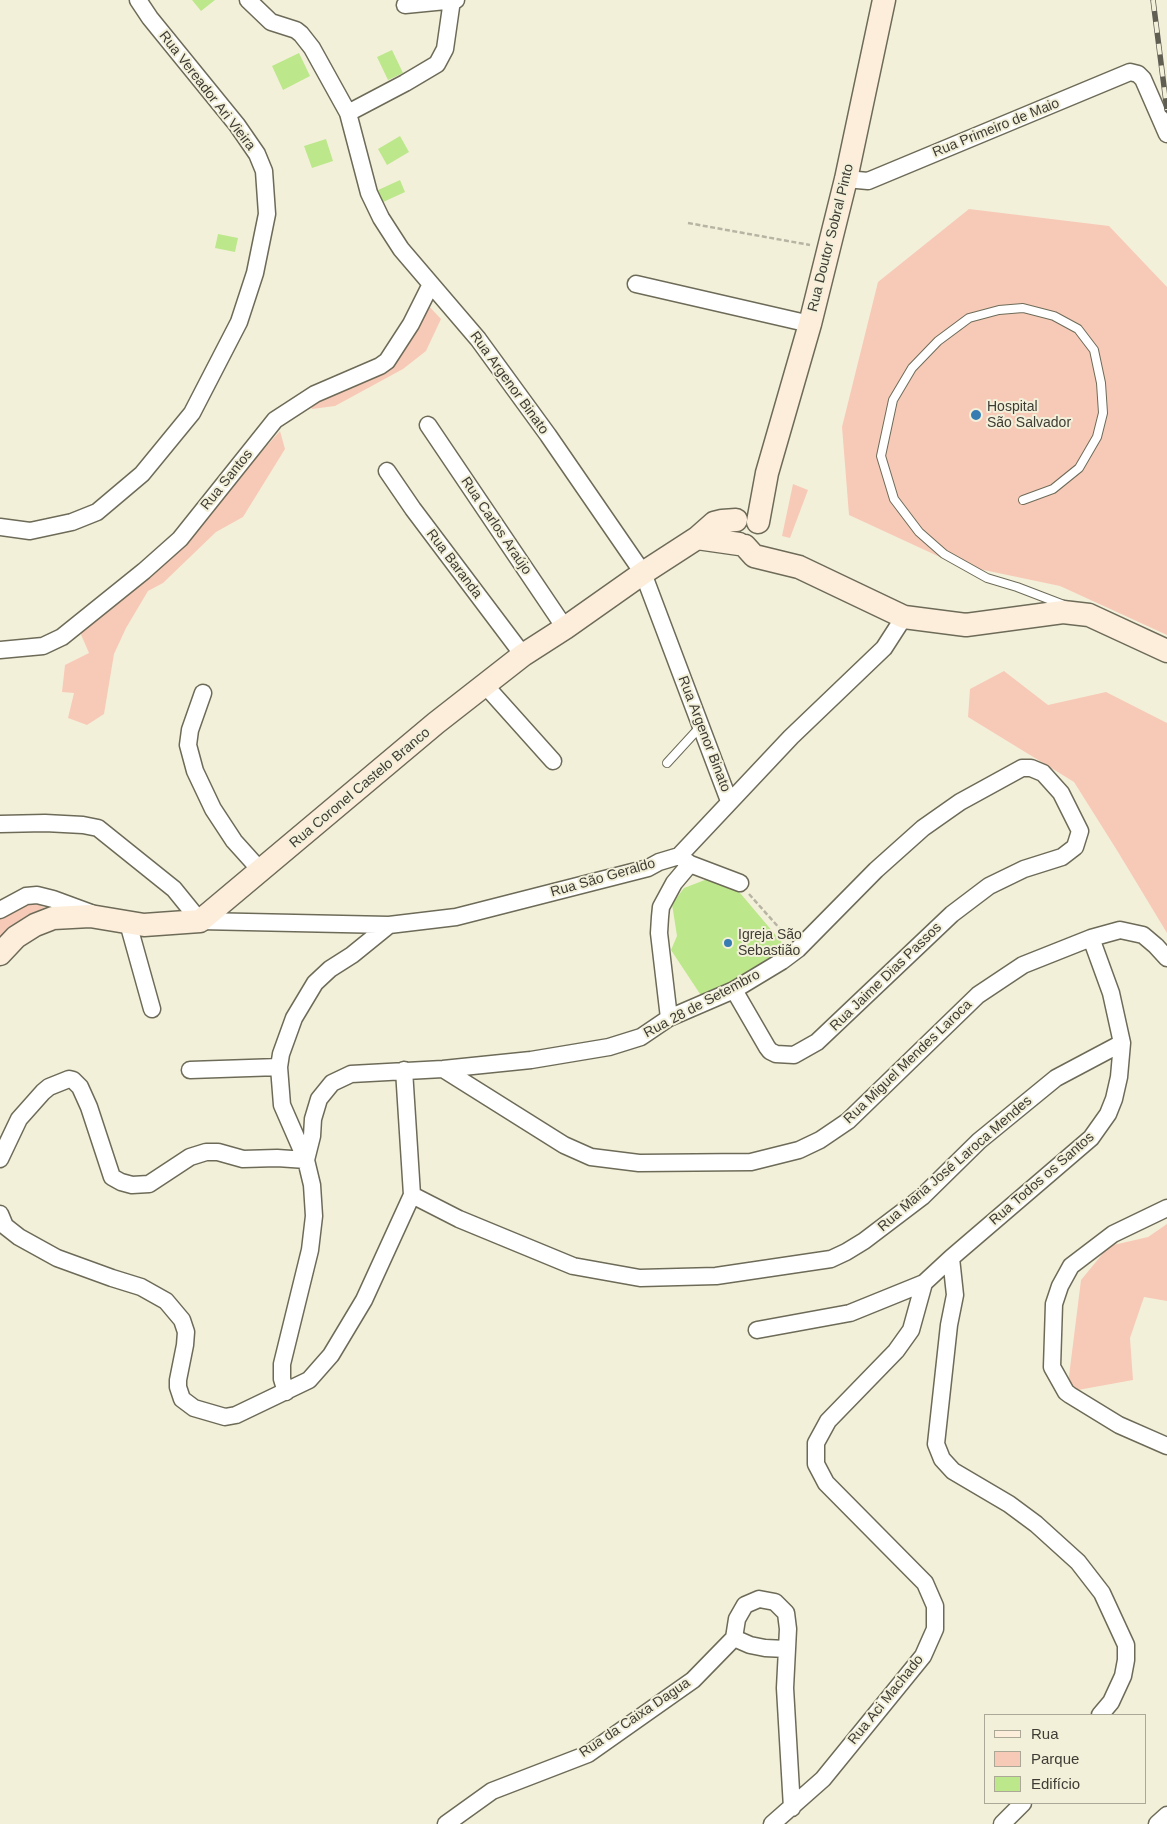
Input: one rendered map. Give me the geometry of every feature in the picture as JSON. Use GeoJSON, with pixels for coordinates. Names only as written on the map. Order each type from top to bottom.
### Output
{"type":"FeatureCollection","features":[{"type":"Feature","properties":{"kind":"main road","name":"Rua Doutor Sobral Pinto"},"geometry":{"type":"LineString","coordinates":[[746,531],[767,473],[810,324],[846,179],[884,0]]}},
{"type":"Feature","properties":{"kind":"main road","name":"Rua Coronel Castelo Branco"},"geometry":{"type":"LineString","coordinates":[[200,921],[436,723],[523,655],[697,538],[714,523],[722,521],[746,531]]}},
{"type":"Feature","properties":{"kind":"main road"},"geometry":{"type":"LineString","coordinates":[[746,531],[769,550],[777,562],[798,567],[904,617],[966,625],[1064,612],[1089,615],[1167,651]]}},
{"type":"Feature","properties":{"kind":"main road"},"geometry":{"type":"LineString","coordinates":[[0,954],[16,937],[35,925],[53,918],[90,916],[144,925],[200,921]]}},
{"type":"Feature","properties":{"kind":"street","name":"Rua Vereador Ari Vieira"},"geometry":{"type":"LineString","coordinates":[[0,528],[30,530],[72,522],[97,512],[142,474],[192,413],[239,322],[255,273],[267,214],[264,171],[257,154],[237,125],[150,18],[138,0]]}},
{"type":"Feature","properties":{"kind":"street","name":"Rua Argenor Binato"},"geometry":{"type":"LineString","coordinates":[[248,0],[271,22],[296,30],[312,48],[348,114],[374,205],[401,249],[484,346],[643,573],[730,801]]}},
{"type":"Feature","properties":{"kind":"street"},"geometry":{"type":"LineString","coordinates":[[348,114],[437,64],[443,56],[445,49],[452,0]]}},
{"type":"Feature","properties":{"kind":"street"},"geometry":{"type":"LineString","coordinates":[[405,5],[456,0]]}},
{"type":"Feature","properties":{"kind":"street","name":"Rua Primeiro de Maio"},"geometry":{"type":"LineString","coordinates":[[846,179],[868,181],[1130,72],[1138,74],[1143,79],[1167,134]]}},
{"type":"Feature","properties":{"kind":"street","name":"Rua Santos"},"geometry":{"type":"LineString","coordinates":[[0,650],[43,646],[62,637],[144,571],[180,539],[275,420],[315,394],[380,366],[387,361],[411,324],[431,284]]}},
{"type":"Feature","properties":{"kind":"street"},"geometry":{"type":"LineString","coordinates":[[636,284],[810,324]]}},
{"type":"Feature","properties":{"kind":"street","name":"Rua Carlos Araújo"},"geometry":{"type":"LineString","coordinates":[[428,425],[565,628]]}},
{"type":"Feature","properties":{"kind":"street","name":"Rua Baranda"},"geometry":{"type":"LineString","coordinates":[[387,471],[413,509],[523,655]]}},
{"type":"Feature","properties":{"kind":"street","name":"Rua São Geraldo"},"geometry":{"type":"LineString","coordinates":[[200,921],[389,925],[456,917],[648,868],[660,862],[684,860],[730,801],[791,737],[884,648],[904,617]]}},
{"type":"Feature","properties":{"kind":"street"},"geometry":{"type":"LineString","coordinates":[[484,684],[553,761]]}},
{"type":"Feature","properties":{"kind":"street"},"geometry":{"type":"LineString","coordinates":[[203,693],[190,730],[188,745],[195,771],[218,817],[234,842],[261,871]]}},
{"type":"Feature","properties":{"kind":"street","name":"Rua 28 de Setembro"},"geometry":{"type":"LineString","coordinates":[[306,1160],[319,1099],[332,1083],[351,1074],[443,1069],[530,1060],[609,1047],[641,1037],[669,1018],[734,990],[798,949],[876,870],[923,828],[960,802],[1022,768],[1031,768],[1043,773],[1061,792],[1080,830],[1075,847],[1062,857]]}},
{"type":"Feature","properties":{"kind":"street"},"geometry":{"type":"LineString","coordinates":[[0,824],[45,823],[83,825],[98,828],[174,888],[200,921]]}},
{"type":"Feature","properties":{"kind":"street","name":"Rua Jaime Dias Passos"},"geometry":{"type":"LineString","coordinates":[[734,990],[766,1047],[776,1054],[794,1054],[817,1042],[952,914],[989,886],[1024,869],[1062,857]]}},
{"type":"Feature","properties":{"kind":"street"},"geometry":{"type":"LineString","coordinates":[[669,1018],[659,933],[661,907],[684,860],[740,883]]}},
{"type":"Feature","properties":{"kind":"street"},"geometry":{"type":"LineString","coordinates":[[0,910],[26,896],[37,896],[54,899],[105,919]]}},
{"type":"Feature","properties":{"kind":"street"},"geometry":{"type":"LineString","coordinates":[[128,923],[152,1009]]}},
{"type":"Feature","properties":{"kind":"street"},"geometry":{"type":"LineString","coordinates":[[286,1392],[282,1379],[282,1364],[310,1250],[314,1216],[312,1185],[306,1160],[282,1105],[279,1066],[281,1054],[294,1018],[315,982],[389,925]]}},
{"type":"Feature","properties":{"kind":"street","name":"Rua Miguel Mendes Laroca"},"geometry":{"type":"LineString","coordinates":[[443,1069],[564,1146],[591,1158],[639,1163],[751,1162],[799,1150],[820,1140],[848,1121],[978,995],[1023,965],[1090,938],[1120,930],[1143,935],[1167,958]]}},
{"type":"Feature","properties":{"kind":"street","name":"Rua Todos os Santos"},"geometry":{"type":"LineString","coordinates":[[757,1330],[850,1313],[924,1283],[1091,1138],[1108,1114],[1114,1099],[1119,1077],[1122,1043],[1111,994],[1090,938]]}},
{"type":"Feature","properties":{"kind":"street","name":"Rua Maria José Laroca Mendes"},"geometry":{"type":"LineString","coordinates":[[412,1195],[459,1219],[573,1266],[605,1273],[640,1278],[716,1276],[831,1259],[864,1242],[922,1197],[979,1141],[1056,1078],[1122,1043]]}},
{"type":"Feature","properties":{"kind":"street"},"geometry":{"type":"LineString","coordinates":[[190,1070],[279,1066]]}},
{"type":"Feature","properties":{"kind":"street"},"geometry":{"type":"LineString","coordinates":[[0,1214],[5,1226],[19,1237],[57,1258],[141,1287],[166,1301],[182,1320],[186,1332],[178,1387],[182,1399],[194,1408],[225,1418],[236,1415],[309,1380],[331,1355],[364,1300],[412,1195],[404,1070]]}},
{"type":"Feature","properties":{"kind":"street"},"geometry":{"type":"LineString","coordinates":[[0,1159],[19,1119],[25,1112],[49,1087],[69,1079],[73,1080],[80,1087],[89,1107],[112,1176],[121,1182],[132,1185],[149,1184],[190,1157],[206,1152],[218,1152],[243,1159],[277,1158],[306,1160]]}},
{"type":"Feature","properties":{"kind":"street"},"geometry":{"type":"LineString","coordinates":[[1167,1208],[1114,1234],[1071,1266],[1060,1286],[1054,1304],[1052,1367],[1066,1392],[1070,1395],[1119,1425],[1167,1446]]}},
{"type":"Feature","properties":{"kind":"street"},"geometry":{"type":"LineString","coordinates":[[951,1258],[955,1295],[949,1325],[936,1444],[942,1459],[953,1471],[1009,1504],[1036,1524],[1078,1562],[1102,1593],[1126,1645],[1126,1660],[1123,1676],[1111,1702],[1101,1714]]}},
{"type":"Feature","properties":{"kind":"street","name":"Rua Aci Machado"},"geometry":{"type":"LineString","coordinates":[[772,1824],[822,1779],[923,1656],[935,1629],[936,1606],[924,1583],[826,1483],[816,1464],[816,1443],[828,1421],[896,1351],[910,1330],[924,1283]]}},
{"type":"Feature","properties":{"kind":"street"},"geometry":{"type":"LineString","coordinates":[[786,1649],[750,1645],[734,1638],[736,1619],[745,1605],[759,1598],[775,1602],[786,1613],[788,1629],[785,1688],[792,1808]]}},
{"type":"Feature","properties":{"kind":"street","name":"Rua da Caixa Dagua"},"geometry":{"type":"LineString","coordinates":[[446,1824],[492,1791],[588,1754],[693,1680],[734,1638]]}},
{"type":"Feature","properties":{"kind":"street"},"geometry":{"type":"LineString","coordinates":[[1002,1824],[1022,1804]]}},
{"type":"Feature","properties":{"kind":"street"},"geometry":{"type":"LineString","coordinates":[[1157,1824],[1167,1815]]}},
{"type":"Feature","properties":{"kind":"lane"},"geometry":{"type":"LineString","coordinates":[[1023,500],[1054,489],[1080,468],[1097,437],[1103,413],[1101,383],[1094,350],[1078,329],[1054,316],[1023,308],[999,310],[969,318],[938,341],[912,368],[893,400],[881,456],[894,499],[919,532],[944,554],[987,578],[1017,587],[1089,615]]}},
{"type":"Feature","properties":{"kind":"lane"},"geometry":{"type":"LineString","coordinates":[[667,763],[702,726]]}},
{"type":"Feature","properties":{"kind":"path"},"geometry":{"type":"LineString","coordinates":[[688,223],[828,248]]}},
{"type":"Feature","properties":{"kind":"path"},"geometry":{"type":"LineString","coordinates":[[740,883],[798,949]]}},
{"type":"Feature","properties":{"kind":"green space"},"geometry":{"type":"Polygon","coordinates":[[[969,209],[1109,226],[1167,287],[1167,635],[1060,586],[955,564],[849,515],[842,427],[878,282],[969,209]]]}},
{"type":"Feature","properties":{"kind":"green space"},"geometry":{"type":"Polygon","coordinates":[[[426,303],[441,319],[426,351],[403,369],[335,406],[312,409],[308,402],[386,364],[426,303]]]}},
{"type":"Feature","properties":{"kind":"green space"},"geometry":{"type":"Polygon","coordinates":[[[280,431],[285,449],[243,517],[216,532],[163,583],[148,591],[126,628],[114,654],[104,714],[87,725],[68,718],[74,693],[62,692],[65,665],[89,653],[79,630],[202,519],[280,431]]]}},
{"type":"Feature","properties":{"kind":"green space"},"geometry":{"type":"Polygon","coordinates":[[[793,484],[808,490],[790,538],[782,536],[793,484]]]}},
{"type":"Feature","properties":{"kind":"green space"},"geometry":{"type":"Polygon","coordinates":[[[1004,671],[1048,705],[1106,692],[1167,723],[1167,933],[1074,782],[968,717],[970,689],[1004,671]]]}},
{"type":"Feature","properties":{"kind":"green space"},"geometry":{"type":"Polygon","coordinates":[[[35,902],[56,914],[0,947],[0,913],[9,908],[35,902]]]}},
{"type":"Feature","properties":{"kind":"green space"},"geometry":{"type":"Polygon","coordinates":[[[1167,1224],[1167,1301],[1144,1297],[1130,1338],[1133,1380],[1067,1392],[1081,1280],[1109,1246],[1148,1237],[1167,1224]]]}},
{"type":"Feature","properties":{"kind":"building"},"geometry":{"type":"Polygon","coordinates":[[[192,0],[215,0],[201,11],[192,0]]]}},
{"type":"Feature","properties":{"kind":"building"},"geometry":{"type":"Polygon","coordinates":[[[392,50],[403,73],[388,80],[377,57],[392,50]]]}},
{"type":"Feature","properties":{"kind":"building"},"geometry":{"type":"Polygon","coordinates":[[[299,53],[310,76],[283,90],[272,66],[299,53]]]}},
{"type":"Feature","properties":{"kind":"building"},"geometry":{"type":"Polygon","coordinates":[[[400,136],[409,152],[387,165],[378,149],[400,136]]]}},
{"type":"Feature","properties":{"kind":"building"},"geometry":{"type":"Polygon","coordinates":[[[326,139],[333,161],[312,168],[304,146],[326,139]]]}},
{"type":"Feature","properties":{"kind":"building"},"geometry":{"type":"Polygon","coordinates":[[[400,180],[405,192],[381,203],[376,191],[400,180]]]}},
{"type":"Feature","properties":{"kind":"building"},"geometry":{"type":"Polygon","coordinates":[[[218,234],[238,238],[235,252],[215,248],[218,234]]]}},
{"type":"Feature","properties":{"kind":"building","name":"Igreja São Sebastião"},"geometry":{"type":"Polygon","coordinates":[[[710,878],[735,887],[790,952],[704,1000],[671,950],[677,936],[672,904],[684,888],[710,878]]]}},
{"type":"Feature","properties":{"kind":"railway"},"geometry":{"type":"LineString","coordinates":[[1153,0],[1167,110]]}},
{"type":"Feature","properties":{"kind":"place","name":"Hospital São Salvador"},"geometry":{"type":"Point","coordinates":[976,415]}},
{"type":"Feature","properties":{"kind":"place","name":"Igreja São Sebastião"},"geometry":{"type":"Point","coordinates":[728,943]}}]}
